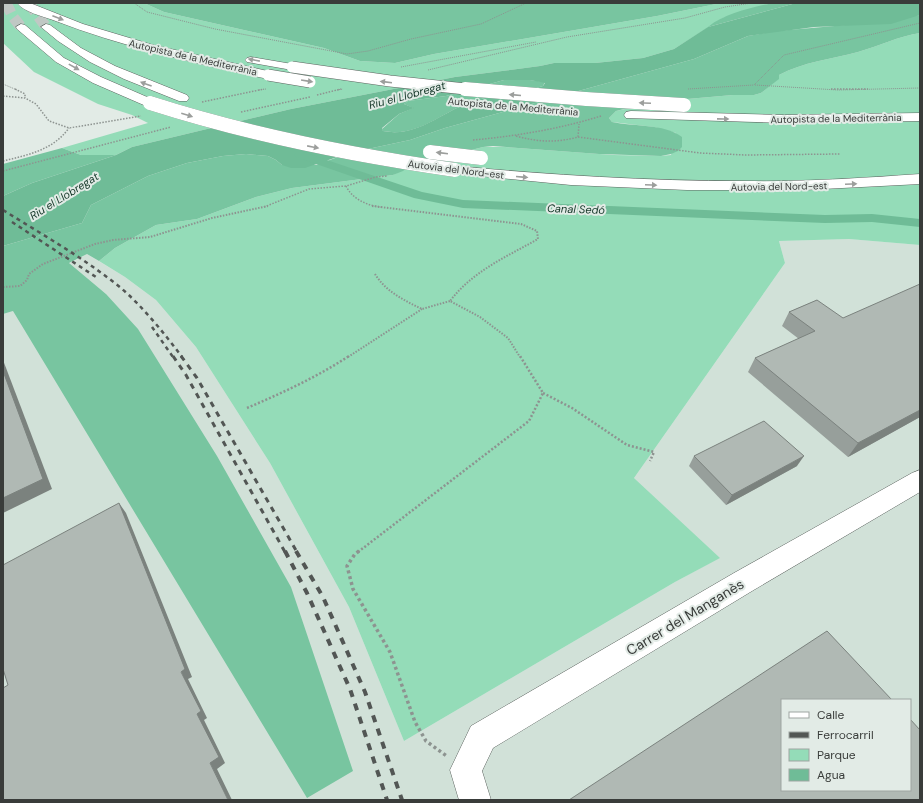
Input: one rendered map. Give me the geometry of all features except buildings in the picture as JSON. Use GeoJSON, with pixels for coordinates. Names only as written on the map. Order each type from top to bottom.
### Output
{"type":"FeatureCollection","features":[{"type":"Feature","properties":{"kind":"highway","name":"Autopista de la Mediterrània"},"geometry":{"type":"LineString","coordinates":[[22,3],[68,22],[124,41],[191,59],[328,88]]}},
{"type":"Feature","properties":{"kind":"highway","name":"Autovia del Nord-est"},"geometry":{"type":"LineString","coordinates":[[21,27],[60,60],[98,80],[150,102],[227,126],[284,141],[398,162],[517,177],[615,184],[712,187],[825,185],[920,179]]}},
{"type":"Feature","properties":{"kind":"highway"},"geometry":{"type":"LineString","coordinates":[[46,27],[65,43],[97,61],[135,80],[188,100]]}},
{"type":"Feature","properties":{"kind":"highway","name":"Autopista de la Mediterrània"},"geometry":{"type":"LineString","coordinates":[[240,57],[369,79],[462,90],[581,100],[684,111],[784,119],[920,117]]}},
{"type":"Feature","properties":{"kind":"highway","name":"Autopista de la Mediterrània"},"geometry":{"type":"LineString","coordinates":[[828,106],[874,105]]}},
{"type":"Feature","properties":{"kind":"highway","name":"Autopista de la Mediterrània"},"geometry":{"type":"LineString","coordinates":[[616,114],[775,106]]}},
{"type":"Feature","properties":{"kind":"highway"},"geometry":{"type":"LineString","coordinates":[[213,108],[254,119],[357,141]]}},
{"type":"Feature","properties":{"kind":"highway","name":"Autovia del Nord-est"},"geometry":{"type":"LineString","coordinates":[[417,150],[493,159],[597,168],[719,173],[832,172],[920,166]]}},
{"type":"Feature","properties":{"kind":"street","name":"Carrer del Manganès"},"geometry":{"type":"LineString","coordinates":[[466,770],[482,737],[730,590],[920,480]]}},
{"type":"Feature","properties":{"kind":"street"},"geometry":{"type":"LineString","coordinates":[[466,770],[475,800]]}},
{"type":"Feature","properties":{"kind":"path"},"geometry":{"type":"LineString","coordinates":[[134,3],[147,12],[215,29],[347,54],[368,51],[411,39],[481,24],[507,10],[526,3]]}},
{"type":"Feature","properties":{"kind":"path"},"geometry":{"type":"LineString","coordinates":[[428,70],[567,36],[685,18],[726,7],[752,3]]}},
{"type":"Feature","properties":{"kind":"path"},"geometry":{"type":"LineString","coordinates":[[754,85],[784,55],[920,23]]}},
{"type":"Feature","properties":{"kind":"path"},"geometry":{"type":"LineString","coordinates":[[3,84],[25,94],[25,98]]}},
{"type":"Feature","properties":{"kind":"path"},"geometry":{"type":"LineString","coordinates":[[687,90],[754,85],[794,89],[920,88]]}},
{"type":"Feature","properties":{"kind":"path"},"geometry":{"type":"LineString","coordinates":[[254,110],[328,88]]}},
{"type":"Feature","properties":{"kind":"path"},"geometry":{"type":"LineString","coordinates":[[3,96],[25,98],[36,104],[49,121],[69,128],[65,136],[53,145],[34,153],[3,161]]}},
{"type":"Feature","properties":{"kind":"path"},"geometry":{"type":"LineString","coordinates":[[471,140],[515,136],[579,124],[601,116]]}},
{"type":"Feature","properties":{"kind":"path"},"geometry":{"type":"LineString","coordinates":[[578,137],[579,124]]}},
{"type":"Feature","properties":{"kind":"path"},"geometry":{"type":"LineString","coordinates":[[3,171],[171,127]]}},
{"type":"Feature","properties":{"kind":"path"},"geometry":{"type":"LineString","coordinates":[[515,136],[544,142],[567,141],[578,137],[700,153],[746,155],[840,154]]}},
{"type":"Feature","properties":{"kind":"path"},"geometry":{"type":"LineString","coordinates":[[3,287],[20,286],[27,280],[29,274],[35,269],[85,247],[113,240],[141,238],[160,234],[212,218],[271,205],[309,189],[346,186],[376,177],[392,176]]}},
{"type":"Feature","properties":{"kind":"path"},"geometry":{"type":"LineString","coordinates":[[247,408],[284,392],[334,366],[422,309],[450,301],[457,290],[477,274],[538,239],[537,231],[521,224],[373,206],[363,202],[349,193],[346,186]]}},
{"type":"Feature","properties":{"kind":"path"},"geometry":{"type":"LineString","coordinates":[[375,274],[377,280],[402,299],[422,309]]}},
{"type":"Feature","properties":{"kind":"path"},"geometry":{"type":"LineString","coordinates":[[450,301],[480,317],[508,338],[543,393],[572,408],[627,445],[654,452],[650,461]]}},
{"type":"Feature","properties":{"kind":"path"},"geometry":{"type":"LineString","coordinates":[[466,770],[426,741],[415,722],[390,652],[353,589],[348,566],[356,554],[529,421],[543,393]]}},
{"type":"Feature","properties":{"kind":"shaded area"},"geometry":{"type":"Polygon","coordinates":[[[144,3],[721,3],[657,16],[434,54],[395,63],[360,61],[324,48],[164,12],[144,3]]]}},
{"type":"Feature","properties":{"kind":"shaded area"},"geometry":{"type":"Polygon","coordinates":[[[772,3],[796,3],[708,27],[730,15],[772,3]]]}},
{"type":"Feature","properties":{"kind":"shaded area"},"geometry":{"type":"Polygon","coordinates":[[[920,15],[920,33],[912,34],[858,52],[798,67],[779,75],[779,79],[761,93],[754,95],[733,95],[687,99],[624,109],[616,111],[609,118],[612,122],[621,124],[666,129],[682,137],[682,147],[678,151],[671,154],[661,156],[599,154],[493,146],[483,147],[409,166],[403,171],[393,175],[292,188],[256,197],[197,219],[156,225],[115,248],[99,261],[87,254],[69,263],[106,294],[138,329],[217,456],[291,587],[353,771],[307,798],[13,311],[3,314],[3,246],[82,223],[91,205],[148,176],[187,163],[223,156],[246,154],[268,156],[282,165],[316,165],[349,153],[410,140],[445,128],[694,59],[748,36],[777,31],[846,25],[920,15]]]}},
{"type":"Feature","properties":{"kind":"shaded area"},"geometry":{"type":"Polygon","coordinates":[[[504,80],[530,80],[545,82],[543,86],[462,105],[430,122],[408,131],[383,131],[382,129],[399,114],[413,108],[404,104],[408,101],[446,96],[504,80]]]}},
{"type":"Feature","properties":{"kind":"shaded area"},"geometry":{"type":"Polygon","coordinates":[[[62,148],[81,155],[116,155],[32,183],[3,196],[3,164],[62,148]]]}},
{"type":"Feature","properties":{"kind":"shaded area"},"geometry":{"type":"Polygon","coordinates":[[[849,239],[920,245],[920,800],[3,800],[3,314],[106,294],[69,264],[87,254],[125,277],[156,300],[196,347],[270,463],[349,607],[404,741],[675,582],[719,558],[634,478],[785,263],[779,241],[849,239]]]}},
{"type":"Feature","properties":{"kind":"green space"},"geometry":{"type":"Polygon","coordinates":[[[3,3],[144,3],[164,12],[324,48],[360,61],[395,63],[434,54],[657,16],[721,3],[772,3],[723,18],[674,49],[643,58],[595,63],[554,63],[455,77],[291,109],[132,147],[116,155],[81,155],[62,148],[148,123],[132,115],[98,104],[34,72],[3,43],[3,3]]]}},
{"type":"Feature","properties":{"kind":"green space"},"geometry":{"type":"Polygon","coordinates":[[[920,33],[920,245],[849,239],[779,241],[785,263],[634,478],[720,558],[675,582],[404,741],[349,607],[270,463],[196,347],[156,300],[125,277],[99,261],[115,248],[156,225],[197,219],[256,197],[292,188],[393,175],[409,166],[483,147],[505,147],[613,155],[671,155],[676,133],[654,127],[612,122],[609,118],[616,111],[687,99],[733,95],[754,95],[761,93],[778,79],[779,75],[798,67],[858,52],[912,34],[920,33]]]}},
{"type":"Feature","properties":{"kind":"water","name":"Riu el Llobregat"},"geometry":{"type":"Polygon","coordinates":[[[796,3],[920,3],[920,15],[891,24],[814,27],[748,36],[694,59],[445,128],[410,140],[349,153],[305,168],[291,168],[282,165],[268,156],[246,154],[223,156],[187,163],[148,176],[91,205],[82,223],[3,246],[3,196],[32,183],[116,155],[132,147],[291,109],[455,77],[554,63],[595,63],[643,58],[674,49],[708,27],[796,3]],[[504,80],[446,96],[408,101],[404,104],[414,108],[399,114],[382,128],[383,131],[407,131],[430,122],[462,105],[543,86],[545,83],[530,80],[504,80]]]}},
{"type":"Feature","properties":{"kind":"waterway","name":"Canal Sedó"},"geometry":{"type":"LineString","coordinates":[[300,155],[419,195],[463,204],[825,219],[849,217],[920,223]]}},
{"type":"Feature","properties":{"kind":"tunnel"},"geometry":{"type":"LineString","coordinates":[[6,3],[13,17],[21,27]]}},
{"type":"Feature","properties":{"kind":"tunnel"},"geometry":{"type":"LineString","coordinates":[[29,3],[46,27]]}},
{"type":"Feature","properties":{"kind":"railway"},"geometry":{"type":"LineString","coordinates":[[3,210],[78,257],[121,288],[153,321],[182,357]]}},
{"type":"Feature","properties":{"kind":"railway"},"geometry":{"type":"LineString","coordinates":[[12,222],[99,279]]}},
{"type":"Feature","properties":{"kind":"railway"},"geometry":{"type":"LineString","coordinates":[[152,327],[173,357]]}},
{"type":"Feature","properties":{"kind":"railway"},"geometry":{"type":"LineString","coordinates":[[173,356],[186,375],[285,552]]}},
{"type":"Feature","properties":{"kind":"railway"},"geometry":{"type":"LineString","coordinates":[[181,356],[197,378],[297,552]]}},
{"type":"Feature","properties":{"kind":"railway"},"geometry":{"type":"LineString","coordinates":[[285,551],[307,593],[350,689],[387,800]]}},
{"type":"Feature","properties":{"kind":"railway"},"geometry":{"type":"LineString","coordinates":[[296,551],[323,597],[365,692],[402,800]]}}]}
